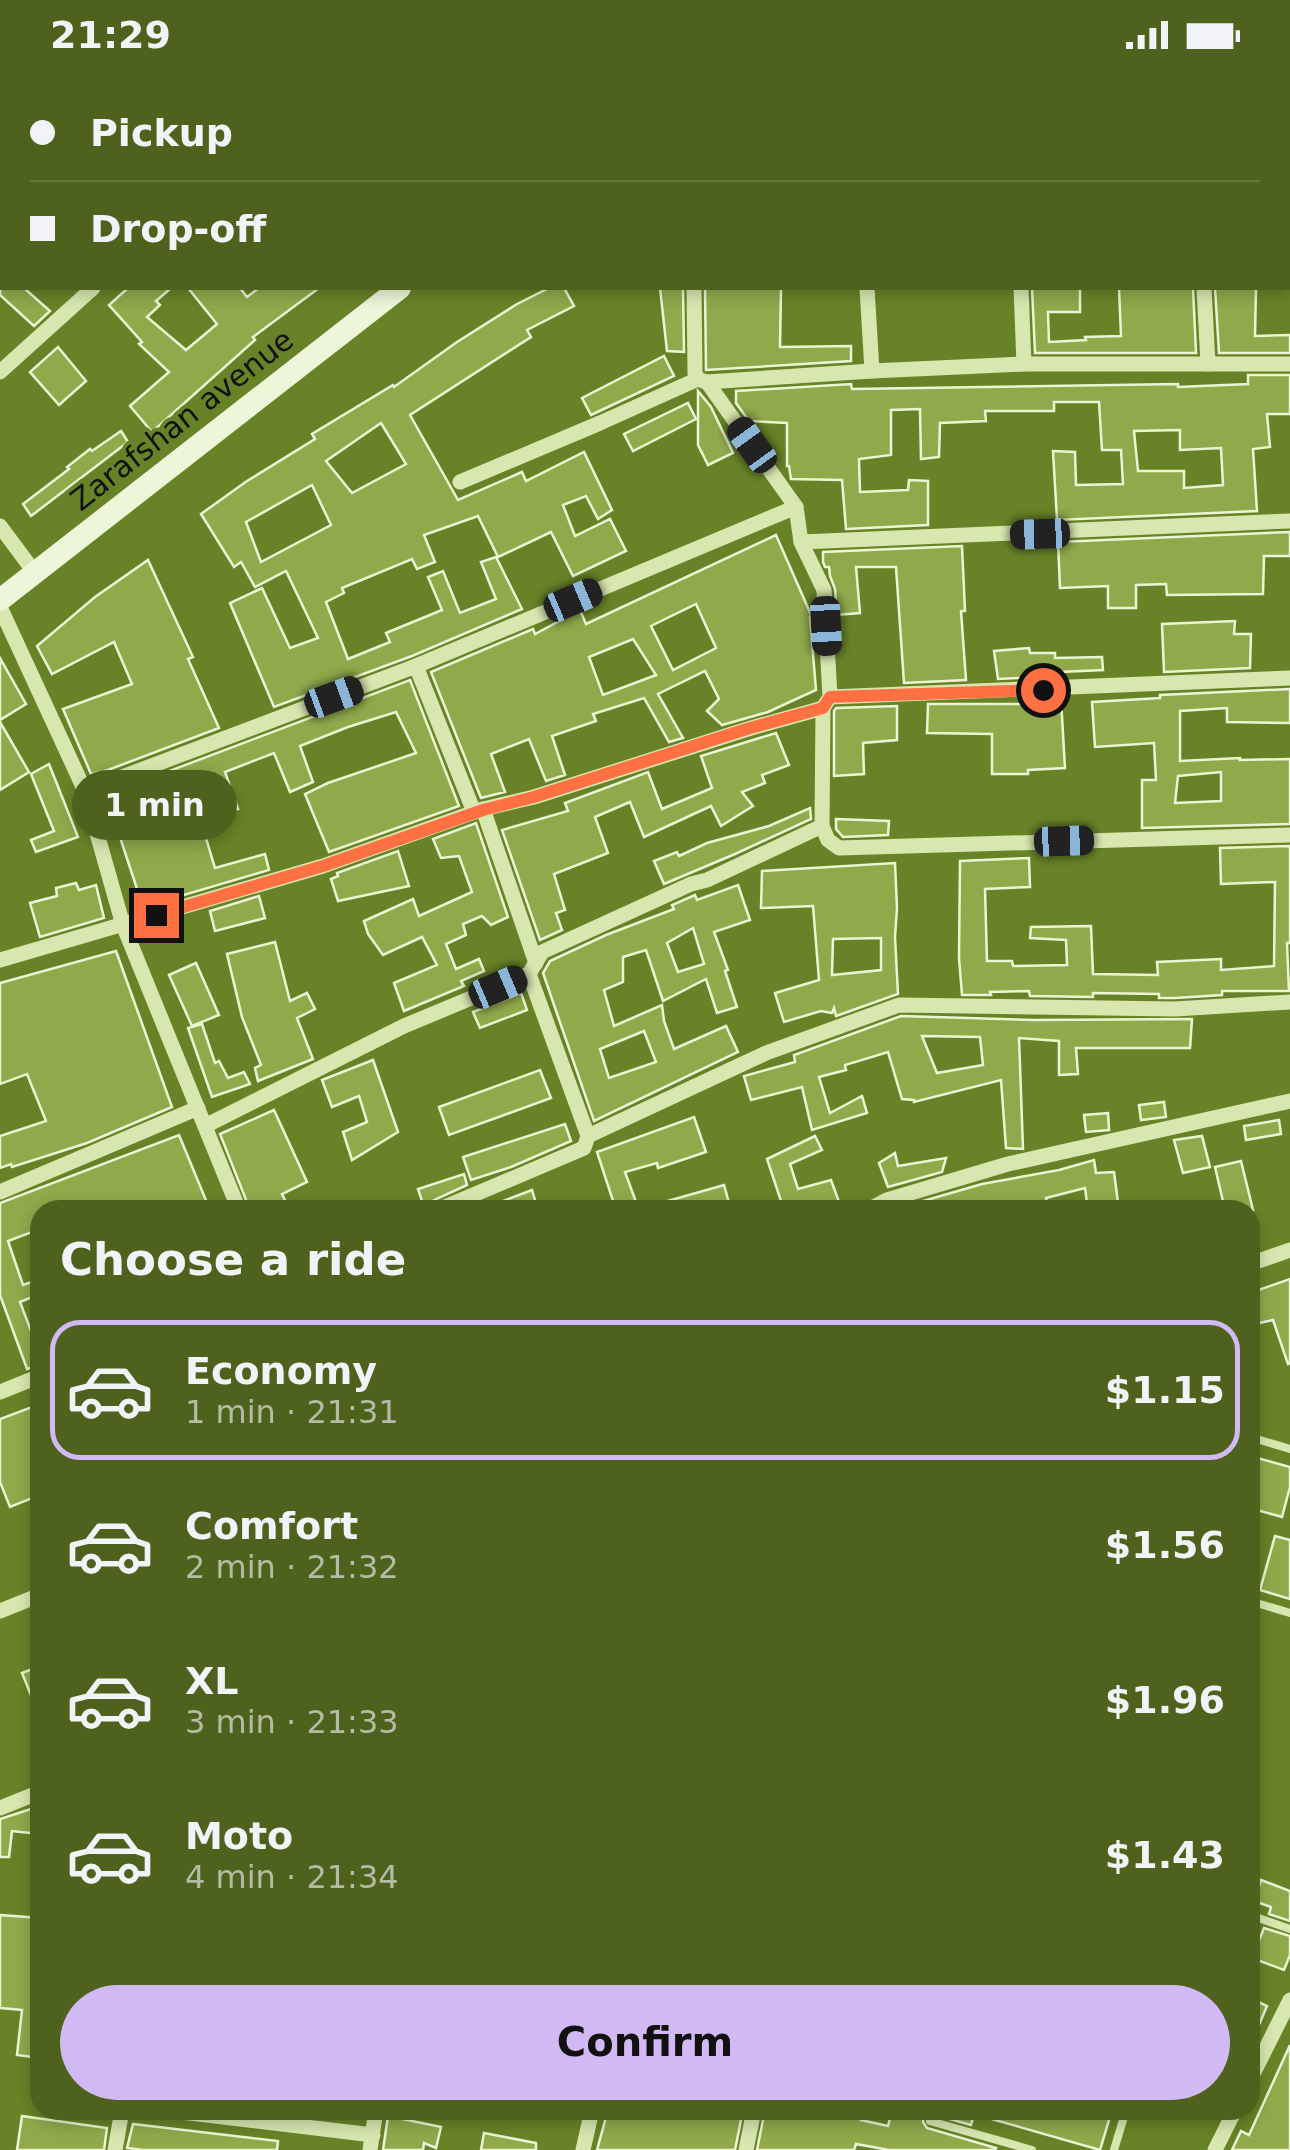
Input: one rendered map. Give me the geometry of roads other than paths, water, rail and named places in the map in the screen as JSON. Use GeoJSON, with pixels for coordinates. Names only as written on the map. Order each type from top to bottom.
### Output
{"type":"FeatureCollection","features":[{"type":"Feature","properties":{"kind":"main road","name":"Zarafshan avenue"},"geometry":{"type":"LineString","coordinates":[[0,603],[397,290]]}},
{"type":"Feature","properties":{"kind":"street"},"geometry":{"type":"LineString","coordinates":[[0,372],[91,290]]}},
{"type":"Feature","properties":{"kind":"street"},"geometry":{"type":"LineString","coordinates":[[694,290],[695,373],[796,508],[801,542],[824,590],[822,826],[828,840],[838,848],[1290,835]]}},
{"type":"Feature","properties":{"kind":"street"},"geometry":{"type":"LineString","coordinates":[[867,290],[872,371]]}},
{"type":"Feature","properties":{"kind":"street"},"geometry":{"type":"LineString","coordinates":[[1021,290],[1024,364]]}},
{"type":"Feature","properties":{"kind":"street"},"geometry":{"type":"LineString","coordinates":[[1204,290],[1208,364]]}},
{"type":"Feature","properties":{"kind":"street"},"geometry":{"type":"LineString","coordinates":[[460,482],[702,380],[1024,364],[1290,364]]}},
{"type":"Feature","properties":{"kind":"street"},"geometry":{"type":"LineString","coordinates":[[85,791],[416,666],[796,508]]}},
{"type":"Feature","properties":{"kind":"street"},"geometry":{"type":"LineString","coordinates":[[801,542],[1290,521]]}},
{"type":"Feature","properties":{"kind":"street"},"geometry":{"type":"LineString","coordinates":[[0,526],[35,572]]}},
{"type":"Feature","properties":{"kind":"street"},"geometry":{"type":"LineString","coordinates":[[0,603],[85,791],[122,925],[234,1200]]}},
{"type":"Feature","properties":{"kind":"street"},"geometry":{"type":"LineString","coordinates":[[416,666],[478,811],[588,1136],[584,1148],[462,1200]]}},
{"type":"Feature","properties":{"kind":"street"},"geometry":{"type":"LineString","coordinates":[[0,960],[323,866],[478,811],[534,797],[826,703],[1290,678]]}},
{"type":"Feature","properties":{"kind":"street"},"geometry":{"type":"LineString","coordinates":[[205,1126],[404,1026],[532,969],[542,952],[822,826]]}},
{"type":"Feature","properties":{"kind":"street"},"geometry":{"type":"LineString","coordinates":[[588,1136],[766,1053],[900,1005],[1175,1010],[1290,1002]]}},
{"type":"Feature","properties":{"kind":"street"},"geometry":{"type":"LineString","coordinates":[[887,1200],[1008,1164],[1290,1101]]}},
{"type":"Feature","properties":{"kind":"street"},"geometry":{"type":"LineString","coordinates":[[0,1192],[198,1108]]}},
{"type":"Feature","properties":{"kind":"street"},"geometry":{"type":"LineString","coordinates":[[1260,1260],[1290,1250]]}},
{"type":"Feature","properties":{"kind":"street"},"geometry":{"type":"LineString","coordinates":[[0,1392],[30,1380]]}},
{"type":"Feature","properties":{"kind":"street"},"geometry":{"type":"LineString","coordinates":[[0,1611],[30,1599]]}},
{"type":"Feature","properties":{"kind":"street"},"geometry":{"type":"LineString","coordinates":[[0,1808],[30,1796]]}},
{"type":"Feature","properties":{"kind":"street"},"geometry":{"type":"LineString","coordinates":[[1260,2060],[1290,2000]]}},
{"type":"Feature","properties":{"kind":"street"},"geometry":{"type":"LineString","coordinates":[[115,2150],[120,2120]]}},
{"type":"Feature","properties":{"kind":"street"},"geometry":{"type":"LineString","coordinates":[[229,2120],[372,2142]]}},
{"type":"Feature","properties":{"kind":"street"},"geometry":{"type":"LineString","coordinates":[[583,2150],[590,2120]]}},
{"type":"Feature","properties":{"kind":"street"},"geometry":{"type":"LineString","coordinates":[[746,2150],[752,2120]]}},
{"type":"Feature","properties":{"kind":"street"},"geometry":{"type":"LineString","coordinates":[[1214,2150],[1230,2120]]}},
{"type":"Feature","properties":{"kind":"lane"},"geometry":{"type":"LineString","coordinates":[[1260,1440],[1290,1449]]}},
{"type":"Feature","properties":{"kind":"lane"},"geometry":{"type":"LineString","coordinates":[[1260,1604],[1290,1612]]}},
{"type":"Feature","properties":{"kind":"lane"},"geometry":{"type":"LineString","coordinates":[[1260,1919],[1290,1929]]}},
{"type":"Feature","properties":{"kind":"lane"},"geometry":{"type":"LineString","coordinates":[[930,2120],[1032,2150]]}},
{"type":"Feature","properties":{"kind":"lane"},"geometry":{"type":"LineString","coordinates":[[1114,2150],[1123,2120]]}}]}
